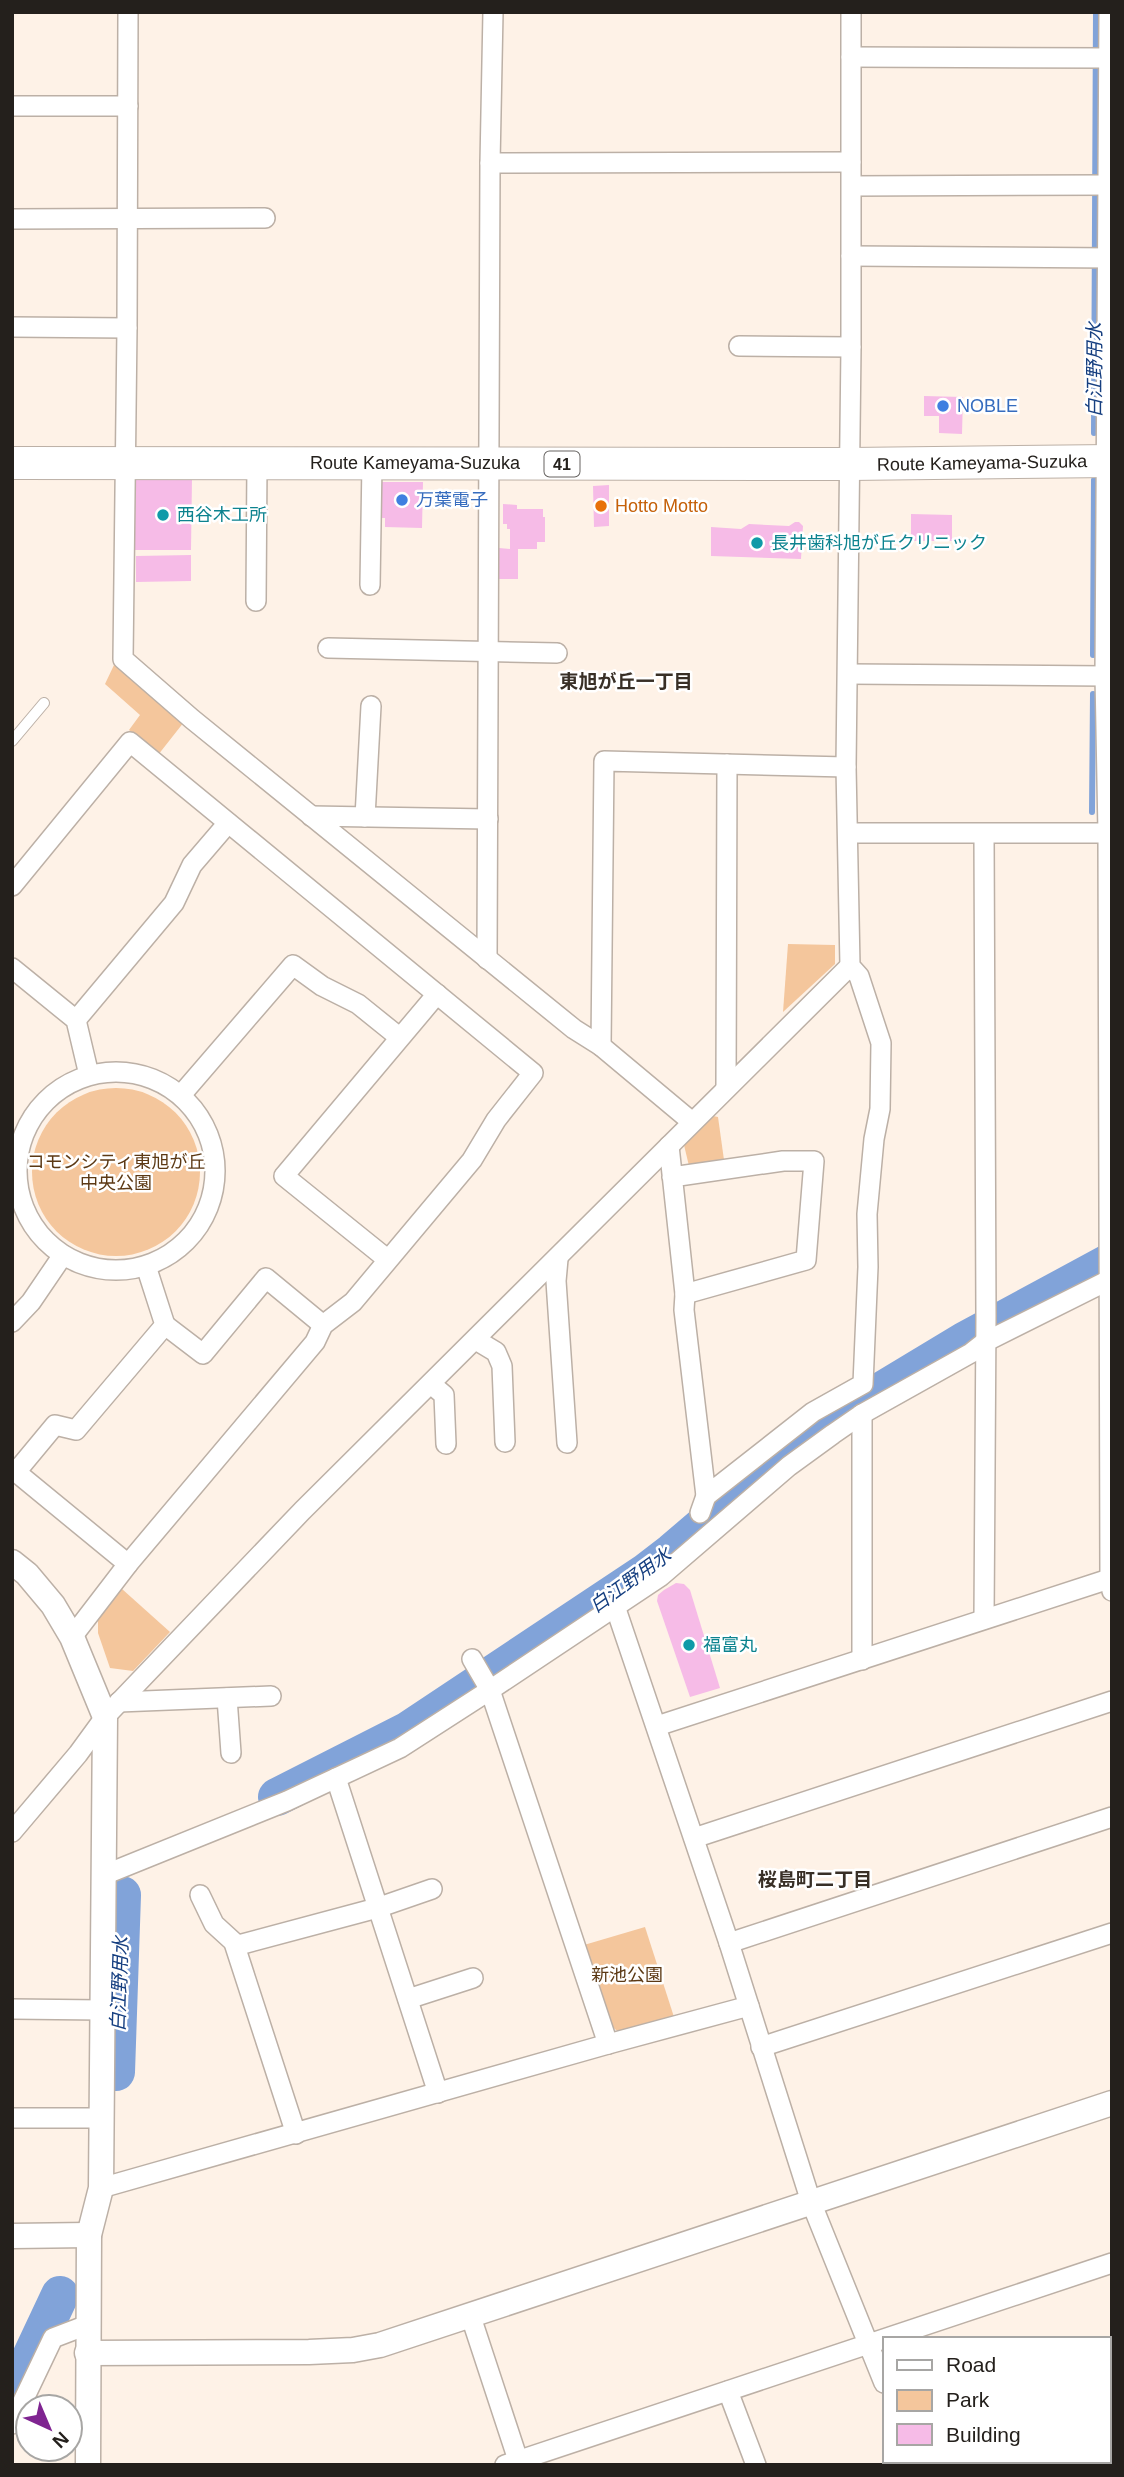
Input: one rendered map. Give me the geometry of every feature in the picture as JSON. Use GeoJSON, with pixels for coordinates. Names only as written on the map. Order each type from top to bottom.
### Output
{"type":"FeatureCollection","features":[{"type":"Feature","properties":{"kind":"main road","name":"Route Kameyama-Suzuka"},"geometry":{"type":"LineString","coordinates":[[12,463],[850,464],[1110,461]]}},
{"type":"Feature","properties":{"kind":"street"},"geometry":{"type":"LineString","coordinates":[[128,12],[123,659],[311,816],[574,1029],[601,1046],[692,1122]]}},
{"type":"Feature","properties":{"kind":"street"},"geometry":{"type":"LineString","coordinates":[[488,959],[490,163],[494,12]]}},
{"type":"Feature","properties":{"kind":"street"},"geometry":{"type":"LineString","coordinates":[[669,1146],[703,1504],[813,1412],[863,1384],[868,1267],[867,1214],[874,1139],[880,1109],[881,1043],[859,976],[850,966],[845,767],[851,347],[851,12]]}},
{"type":"Feature","properties":{"kind":"street"},"geometry":{"type":"LineString","coordinates":[[657,1727],[984,1619],[1111,1582],[1108,1269],[1110,833],[1105,676],[1110,461],[1099,185],[1100,58],[1110,12]]}},
{"type":"Feature","properties":{"kind":"street"},"geometry":{"type":"LineString","coordinates":[[851,57],[1100,58]]}},
{"type":"Feature","properties":{"kind":"street"},"geometry":{"type":"LineString","coordinates":[[12,106],[128,106]]}},
{"type":"Feature","properties":{"kind":"street"},"geometry":{"type":"LineString","coordinates":[[490,163],[851,162]]}},
{"type":"Feature","properties":{"kind":"street"},"geometry":{"type":"LineString","coordinates":[[852,186],[1099,185]]}},
{"type":"Feature","properties":{"kind":"street"},"geometry":{"type":"LineString","coordinates":[[12,219],[265,218]]}},
{"type":"Feature","properties":{"kind":"street"},"geometry":{"type":"LineString","coordinates":[[851,256],[1102,258]]}},
{"type":"Feature","properties":{"kind":"street"},"geometry":{"type":"LineString","coordinates":[[12,327],[127,328]]}},
{"type":"Feature","properties":{"kind":"street"},"geometry":{"type":"LineString","coordinates":[[739,346],[851,347]]}},
{"type":"Feature","properties":{"kind":"street"},"geometry":{"type":"LineString","coordinates":[[256,601],[257,462]]}},
{"type":"Feature","properties":{"kind":"street"},"geometry":{"type":"LineString","coordinates":[[370,585],[372,463]]}},
{"type":"Feature","properties":{"kind":"street"},"geometry":{"type":"LineString","coordinates":[[328,649],[557,653]]}},
{"type":"Feature","properties":{"kind":"street"},"geometry":{"type":"LineString","coordinates":[[848,674],[1105,676]]}},
{"type":"Feature","properties":{"kind":"street"},"geometry":{"type":"LineString","coordinates":[[365,817],[371,706]]}},
{"type":"Feature","properties":{"kind":"street"},"geometry":{"type":"LineString","coordinates":[[12,886],[130,742],[533,1073],[496,1120],[472,1160],[353,1302],[323,1325],[315,1342],[128,1564],[72,1637]]}},
{"type":"Feature","properties":{"kind":"street"},"geometry":{"type":"LineString","coordinates":[[601,1046],[604,761],[845,767]]}},
{"type":"Feature","properties":{"kind":"street"},"geometry":{"type":"LineString","coordinates":[[726,1088],[727,764]]}},
{"type":"Feature","properties":{"kind":"street"},"geometry":{"type":"LineString","coordinates":[[311,816],[488,819]]}},
{"type":"Feature","properties":{"kind":"street"},"geometry":{"type":"LineString","coordinates":[[76,1020],[174,903],[192,865],[228,823]]}},
{"type":"Feature","properties":{"kind":"street"},"geometry":{"type":"LineString","coordinates":[[848,833],[1110,833]]}},
{"type":"Feature","properties":{"kind":"street"},"geometry":{"type":"LineString","coordinates":[[984,835],[984,1619]]}},
{"type":"Feature","properties":{"kind":"street"},"geometry":{"type":"LineString","coordinates":[[181,1095],[293,965],[322,986],[358,1004],[398,1037]]}},
{"type":"Feature","properties":{"kind":"street"},"geometry":{"type":"LineString","coordinates":[[12,1832],[112,1709],[292,1521],[850,966]]}},
{"type":"Feature","properties":{"kind":"street"},"geometry":{"type":"LineString","coordinates":[[12,968],[76,1020],[89,1075]]}},
{"type":"Feature","properties":{"kind":"street"},"geometry":{"type":"LineString","coordinates":[[387,1259],[284,1176],[398,1037],[437,994]]}},
{"type":"Feature","properties":{"kind":"street"},"geometry":{"type":"LineString","coordinates":[[89,1075],[134,1075],[160,1083],[181,1095],[196,1114],[213,1154],[215,1187],[208,1210],[188,1237],[160,1260],[146,1266],[132,1269],[103,1268],[75,1262],[51,1246],[16,1202],[21,1144],[29,1124],[47,1101],[89,1075]]}},
{"type":"Feature","properties":{"kind":"street"},"geometry":{"type":"LineString","coordinates":[[672,1177],[783,1161],[814,1161],[806,1260],[685,1294]]}},
{"type":"Feature","properties":{"kind":"street"},"geometry":{"type":"LineString","coordinates":[[12,1322],[31,1302],[63,1255]]}},
{"type":"Feature","properties":{"kind":"street"},"geometry":{"type":"LineString","coordinates":[[558,1259],[556,1280],[567,1443]]}},
{"type":"Feature","properties":{"kind":"street"},"geometry":{"type":"LineString","coordinates":[[146,1266],[165,1325],[203,1354],[266,1278],[323,1325]]}},
{"type":"Feature","properties":{"kind":"street"},"geometry":{"type":"LineString","coordinates":[[104,1875],[287,1801],[400,1748],[660,1576],[789,1466],[862,1414],[971,1353],[1108,1269]]}},
{"type":"Feature","properties":{"kind":"street"},"geometry":{"type":"LineString","coordinates":[[128,1564],[14,1471],[55,1425],[76,1430],[165,1325]]}},
{"type":"Feature","properties":{"kind":"street"},"geometry":{"type":"LineString","coordinates":[[476,1340],[496,1352],[502,1366],[505,1442]]}},
{"type":"Feature","properties":{"kind":"street"},"geometry":{"type":"LineString","coordinates":[[432,1384],[443,1395],[446,1444]]}},
{"type":"Feature","properties":{"kind":"street"},"geometry":{"type":"LineString","coordinates":[[862,1414],[862,1660]]}},
{"type":"Feature","properties":{"kind":"street"},"geometry":{"type":"LineString","coordinates":[[12,1562],[27,1574],[53,1605],[112,1709],[104,1875],[101,2188],[89,2235],[88,2465]]}},
{"type":"Feature","properties":{"kind":"street"},"geometry":{"type":"LineString","coordinates":[[615,1606],[729,1942],[811,2202],[883,2381]]}},
{"type":"Feature","properties":{"kind":"street"},"geometry":{"type":"LineString","coordinates":[[472,1659],[489,1688],[608,2044]]}},
{"type":"Feature","properties":{"kind":"street"},"geometry":{"type":"LineString","coordinates":[[112,1709],[271,1696]]}},
{"type":"Feature","properties":{"kind":"street"},"geometry":{"type":"LineString","coordinates":[[227,1698],[231,1753]]}},
{"type":"Feature","properties":{"kind":"street"},"geometry":{"type":"LineString","coordinates":[[694,1838],[1112,1701]]}},
{"type":"Feature","properties":{"kind":"street"},"geometry":{"type":"LineString","coordinates":[[335,1778],[438,2093]]}},
{"type":"Feature","properties":{"kind":"street"},"geometry":{"type":"LineString","coordinates":[[729,1942],[1112,1817]]}},
{"type":"Feature","properties":{"kind":"street"},"geometry":{"type":"LineString","coordinates":[[237,1945],[377,1908],[432,1889]]}},
{"type":"Feature","properties":{"kind":"street"},"geometry":{"type":"LineString","coordinates":[[200,1895],[214,1924],[237,1945]]}},
{"type":"Feature","properties":{"kind":"street"},"geometry":{"type":"LineString","coordinates":[[761,2047],[1112,1933]]}},
{"type":"Feature","properties":{"kind":"street"},"geometry":{"type":"LineString","coordinates":[[237,1945],[235,1946],[296,2134]]}},
{"type":"Feature","properties":{"kind":"street"},"geometry":{"type":"LineString","coordinates":[[408,1999],[473,1978]]}},
{"type":"Feature","properties":{"kind":"street"},"geometry":{"type":"LineString","coordinates":[[101,2188],[608,2044],[749,2007]]}},
{"type":"Feature","properties":{"kind":"street"},"geometry":{"type":"LineString","coordinates":[[12,2009],[102,2010]]}},
{"type":"Feature","properties":{"kind":"street"},"geometry":{"type":"LineString","coordinates":[[87,2353],[353,2350],[380,2345],[1112,2103]]}},
{"type":"Feature","properties":{"kind":"street"},"geometry":{"type":"LineString","coordinates":[[12,2118],[101,2118]]}},
{"type":"Feature","properties":{"kind":"street"},"geometry":{"type":"LineString","coordinates":[[12,2236],[89,2235]]}},
{"type":"Feature","properties":{"kind":"street"},"geometry":{"type":"LineString","coordinates":[[889,2337],[1112,2263]]}},
{"type":"Feature","properties":{"kind":"street"},"geometry":{"type":"LineString","coordinates":[[470,2315],[512,2462],[883,2339]]}},
{"type":"Feature","properties":{"kind":"street"},"geometry":{"type":"LineString","coordinates":[[12,2424],[53,2337],[87,2325]]}},
{"type":"Feature","properties":{"kind":"street"},"geometry":{"type":"LineString","coordinates":[[727,2390],[756,2465]]}},
{"type":"Feature","properties":{"kind":"lane"},"geometry":{"type":"LineString","coordinates":[[12,741],[44,703]]}},
{"type":"Feature","properties":{"kind":"green space"},"geometry":{"type":"Polygon","coordinates":[[[114,665],[131,675],[184,722],[158,755],[129,730],[140,715],[105,684],[114,665]]]}},
{"type":"Feature","properties":{"kind":"green space"},"geometry":{"type":"Polygon","coordinates":[[[788,944],[835,945],[835,964],[783,1012],[788,944]]]}},
{"type":"Feature","properties":{"kind":"green space","name":"コモンシティ東旭が丘 中央公園"},"geometry":{"type":"Polygon","coordinates":[[[116,1088],[148,1095],[163,1102],[175,1113],[186,1125],[193,1140],[200,1172],[193,1204],[186,1219],[175,1231],[163,1242],[148,1249],[116,1256],[84,1249],[69,1242],[57,1231],[46,1219],[39,1204],[32,1172],[39,1140],[46,1125],[57,1113],[69,1102],[84,1095],[116,1088]]]}},
{"type":"Feature","properties":{"kind":"green space"},"geometry":{"type":"Polygon","coordinates":[[[713,1116],[718,1117],[724,1160],[689,1166],[684,1145],[713,1116]]]}},
{"type":"Feature","properties":{"kind":"green space"},"geometry":{"type":"Polygon","coordinates":[[[122,1589],[170,1632],[133,1671],[110,1668],[98,1633],[98,1617],[122,1589]]]}},
{"type":"Feature","properties":{"kind":"green space","name":"新池公園"},"geometry":{"type":"Polygon","coordinates":[[[645,1927],[674,2017],[620,2033],[611,2026],[584,1945],[645,1927]]]}},
{"type":"Feature","properties":{"kind":"building","name":"NOBLE"},"geometry":{"type":"Polygon","coordinates":[[[924,396],[963,397],[962,434],[939,433],[939,416],[924,416],[924,396]]]}},
{"type":"Feature","properties":{"kind":"building","name":"西谷木工所"},"geometry":{"type":"Polygon","coordinates":[[[192,478],[191,550],[135,550],[133,479],[192,478]]]}},
{"type":"Feature","properties":{"kind":"building","name":"万葉電子"},"geometry":{"type":"Polygon","coordinates":[[[381,482],[423,482],[422,528],[385,527],[385,518],[381,518],[381,482]]]}},
{"type":"Feature","properties":{"kind":"building","name":"Hotto Motto"},"geometry":{"type":"Polygon","coordinates":[[[609,485],[609,526],[594,527],[593,486],[609,485]]]}},
{"type":"Feature","properties":{"kind":"building"},"geometry":{"type":"Polygon","coordinates":[[[503,504],[517,505],[517,509],[543,509],[545,517],[545,542],[537,542],[537,549],[518,549],[518,579],[499,579],[499,548],[510,549],[510,529],[507,529],[507,524],[503,524],[503,504]]]}},
{"type":"Feature","properties":{"kind":"building"},"geometry":{"type":"Polygon","coordinates":[[[911,514],[952,515],[952,541],[911,541],[911,514]]]}},
{"type":"Feature","properties":{"kind":"building","name":"長井歯科旭が丘クリニック"},"geometry":{"type":"Polygon","coordinates":[[[795,522],[803,526],[801,559],[711,556],[711,527],[741,529],[749,524],[789,526],[795,522]]]}},
{"type":"Feature","properties":{"kind":"building"},"geometry":{"type":"Polygon","coordinates":[[[191,555],[191,581],[136,582],[136,556],[191,555]]]}},
{"type":"Feature","properties":{"kind":"building","name":"福富丸"},"geometry":{"type":"Polygon","coordinates":[[[676,1583],[684,1584],[690,1590],[720,1688],[690,1697],[657,1601],[658,1595],[676,1583]]]}},
{"type":"Feature","properties":{"kind":"waterway","name":"白江野用水"},"geometry":{"type":"LineString","coordinates":[[1094,433],[1096,12]]}},
{"type":"Feature","properties":{"kind":"waterway","name":"白江野用水"},"geometry":{"type":"LineString","coordinates":[[1093,655],[1094,480]]}},
{"type":"Feature","properties":{"kind":"waterway","name":"白江野用水"},"geometry":{"type":"LineString","coordinates":[[1092,812],[1093,694]]}},
{"type":"Feature","properties":{"kind":"waterway","name":"白江野用水"},"geometry":{"type":"LineString","coordinates":[[277,1797],[407,1731],[646,1572],[790,1451],[828,1423],[964,1341],[1112,1261]]}},
{"type":"Feature","properties":{"kind":"waterway","name":"白江野用水"},"geometry":{"type":"LineString","coordinates":[[116,2072],[122,1895]]}},
{"type":"Feature","properties":{"kind":"waterway","name":"白江野用水"},"geometry":{"type":"LineString","coordinates":[[12,2397],[60,2295]]}},
{"type":"Feature","properties":{"kind":"place","name":"NOBLE"},"geometry":{"type":"Point","coordinates":[943,406]}},
{"type":"Feature","properties":{"kind":"place","name":"万葉電子"},"geometry":{"type":"Point","coordinates":[402,500]}},
{"type":"Feature","properties":{"kind":"place","name":"Hotto Motto"},"geometry":{"type":"Point","coordinates":[601,506]}},
{"type":"Feature","properties":{"kind":"place","name":"西谷木工所"},"geometry":{"type":"Point","coordinates":[163,515]}},
{"type":"Feature","properties":{"kind":"place","name":"長井歯科旭が丘クリニック"},"geometry":{"type":"Point","coordinates":[757,543]}},
{"type":"Feature","properties":{"kind":"place","name":"福富丸"},"geometry":{"type":"Point","coordinates":[689,1645]}},
{"type":"Feature","properties":{"kind":"district","name":"東旭が丘一丁目"},"geometry":{"type":"Point","coordinates":[626,681]}},
{"type":"Feature","properties":{"kind":"district","name":"桜島町二丁目"},"geometry":{"type":"Point","coordinates":[815,1879]}}]}
